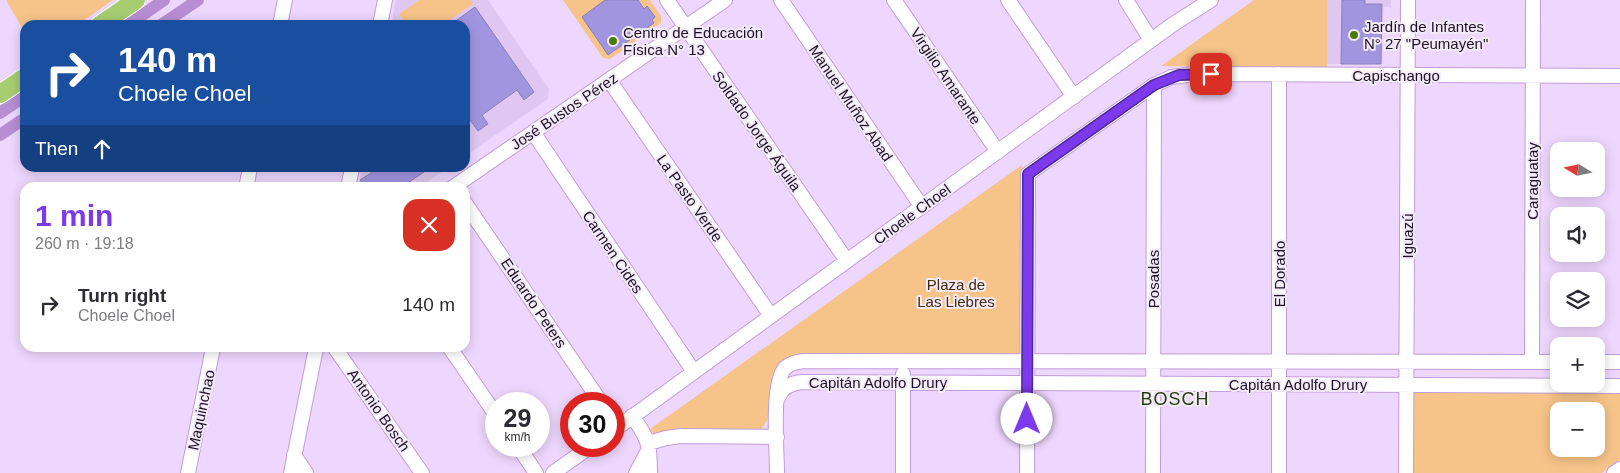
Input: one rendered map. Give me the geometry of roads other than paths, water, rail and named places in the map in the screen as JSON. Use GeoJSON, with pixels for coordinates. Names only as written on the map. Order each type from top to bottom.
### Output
{"type":"FeatureCollection","features":[{"type":"Feature","properties":{"kind":"main road"},"geometry":{"type":"LineString","coordinates":[[107,20],[136,0]]}},
{"type":"Feature","properties":{"kind":"main road"},"geometry":{"type":"LineString","coordinates":[[0,94],[20,80]]}},
{"type":"Feature","properties":{"kind":"street"},"geometry":{"type":"LineString","coordinates":[[281,20],[285,0]]}},
{"type":"Feature","properties":{"kind":"street"},"geometry":{"type":"LineString","coordinates":[[381,20],[385,0]]}},
{"type":"Feature","properties":{"kind":"street","name":"Soldado Jorge Águila"},"geometry":{"type":"LineString","coordinates":[[667,0],[847,261]]}},
{"type":"Feature","properties":{"kind":"street","name":"José Bustos Pérez"},"geometry":{"type":"LineString","coordinates":[[460,182],[725,0]]}},
{"type":"Feature","properties":{"kind":"street","name":"Manuel Muñoz Abad"},"geometry":{"type":"LineString","coordinates":[[781,0],[922,207]]}},
{"type":"Feature","properties":{"kind":"street","name":"Virgilio Amarante"},"geometry":{"type":"LineString","coordinates":[[894,0],[998,152]]}},
{"type":"Feature","properties":{"kind":"street"},"geometry":{"type":"LineString","coordinates":[[1008,0],[1074,97]]}},
{"type":"Feature","properties":{"kind":"street"},"geometry":{"type":"LineString","coordinates":[[1126,0],[1151,40]]}},
{"type":"Feature","properties":{"kind":"street","name":"Choele Choel"},"geometry":{"type":"LineString","coordinates":[[625,420],[772,316],[1151,40],[1211,0]]}},
{"type":"Feature","properties":{"kind":"street","name":"Iguazú"},"geometry":{"type":"LineString","coordinates":[[1406,473],[1408,0]]}},
{"type":"Feature","properties":{"kind":"street","name":"Caraguatay"},"geometry":{"type":"LineString","coordinates":[[1532,362],[1533,0]]}},
{"type":"Feature","properties":{"kind":"street","name":"Capischango"},"geometry":{"type":"LineString","coordinates":[[1154,85],[1172,77],[1194,74],[1620,76]]}},
{"type":"Feature","properties":{"kind":"street","name":"El Dorado"},"geometry":{"type":"LineString","coordinates":[[1279,74],[1279,473]]}},
{"type":"Feature","properties":{"kind":"street","name":"La Pasto Verde"},"geometry":{"type":"LineString","coordinates":[[609,80],[772,316]]}},
{"type":"Feature","properties":{"kind":"street"},"geometry":{"type":"LineString","coordinates":[[1027,473],[1028,174],[1154,85]]}},
{"type":"Feature","properties":{"kind":"street","name":"Posadas"},"geometry":{"type":"LineString","coordinates":[[1153,473],[1154,85]]}},
{"type":"Feature","properties":{"kind":"street","name":"Carmen Cides"},"geometry":{"type":"LineString","coordinates":[[533,132],[694,372]]}},
{"type":"Feature","properties":{"kind":"street","name":"Eduardo Peters"},"geometry":{"type":"LineString","coordinates":[[470,210],[594,392]]}},
{"type":"Feature","properties":{"kind":"street","name":"Maquinchao"},"geometry":{"type":"LineString","coordinates":[[188,473],[212,352]]}},
{"type":"Feature","properties":{"kind":"street"},"geometry":{"type":"LineString","coordinates":[[291,473],[315,352]]}},
{"type":"Feature","properties":{"kind":"street","name":"Antonio Bosch"},"geometry":{"type":"LineString","coordinates":[[338,352],[422,473]]}},
{"type":"Feature","properties":{"kind":"street"},"geometry":{"type":"LineString","coordinates":[[453,352],[485,399]]}},
{"type":"Feature","properties":{"kind":"street"},"geometry":{"type":"LineString","coordinates":[[903,361],[903,473]]}},
{"type":"Feature","properties":{"kind":"street","name":"Capitán Adolfo Drury"},"geometry":{"type":"LineString","coordinates":[[777,401],[782,374],[790,364],[796,362],[1550,362]]}},
{"type":"Feature","properties":{"kind":"street"},"geometry":{"type":"LineString","coordinates":[[1605,362],[1620,362]]}},
{"type":"Feature","properties":{"kind":"street","name":"Capitán Adolfo Drury"},"geometry":{"type":"LineString","coordinates":[[777,401],[783,389],[795,382],[1620,386]]}},
{"type":"Feature","properties":{"kind":"street"},"geometry":{"type":"LineString","coordinates":[[777,401],[777,473]]}},
{"type":"Feature","properties":{"kind":"street"},"geometry":{"type":"LineString","coordinates":[[632,416],[644,433],[649,446],[650,473]]}},
{"type":"Feature","properties":{"kind":"street"},"geometry":{"type":"LineString","coordinates":[[636,473],[649,446],[666,438],[681,436],[777,437]]}},
{"type":"Feature","properties":{"kind":"street"},"geometry":{"type":"LineString","coordinates":[[294,456],[306,473]]}},
{"type":"Feature","properties":{"kind":"street"},"geometry":{"type":"LineString","coordinates":[[525,457],[536,473]]}},
{"type":"Feature","properties":{"kind":"street"},"geometry":{"type":"LineString","coordinates":[[554,473],[576,457]]}},
{"type":"Feature","properties":{"kind":"street"},"geometry":{"type":"LineString","coordinates":[[1614,473],[1620,469]]}},
{"type":"Feature","properties":{"kind":"waterway"},"geometry":{"type":"LineString","coordinates":[[135,20],[164,0]]}},
{"type":"Feature","properties":{"kind":"waterway"},"geometry":{"type":"LineString","coordinates":[[168,20],[198,0]]}},
{"type":"Feature","properties":{"kind":"waterway"},"geometry":{"type":"LineString","coordinates":[[0,113],[20,99]]}},
{"type":"Feature","properties":{"kind":"waterway"},"geometry":{"type":"LineString","coordinates":[[0,135],[20,121]]}},
{"type":"Feature","properties":{"kind":"place","name":"Jardín de Infantes N° 27 \"Peumayén\""},"geometry":{"type":"Point","coordinates":[1354,35]}},
{"type":"Feature","properties":{"kind":"place","name":"Centro de Educación Física N° 13"},"geometry":{"type":"Point","coordinates":[613,41]}},
{"type":"Feature","properties":{"kind":"district","name":"BOSCH"},"geometry":{"type":"Point","coordinates":[1175,399]}},
{"type":"Feature","properties":{"kind":"park label","name":"Plaza de Las Liebres"},"geometry":{"type":"Point","coordinates":[956,292]}}]}
